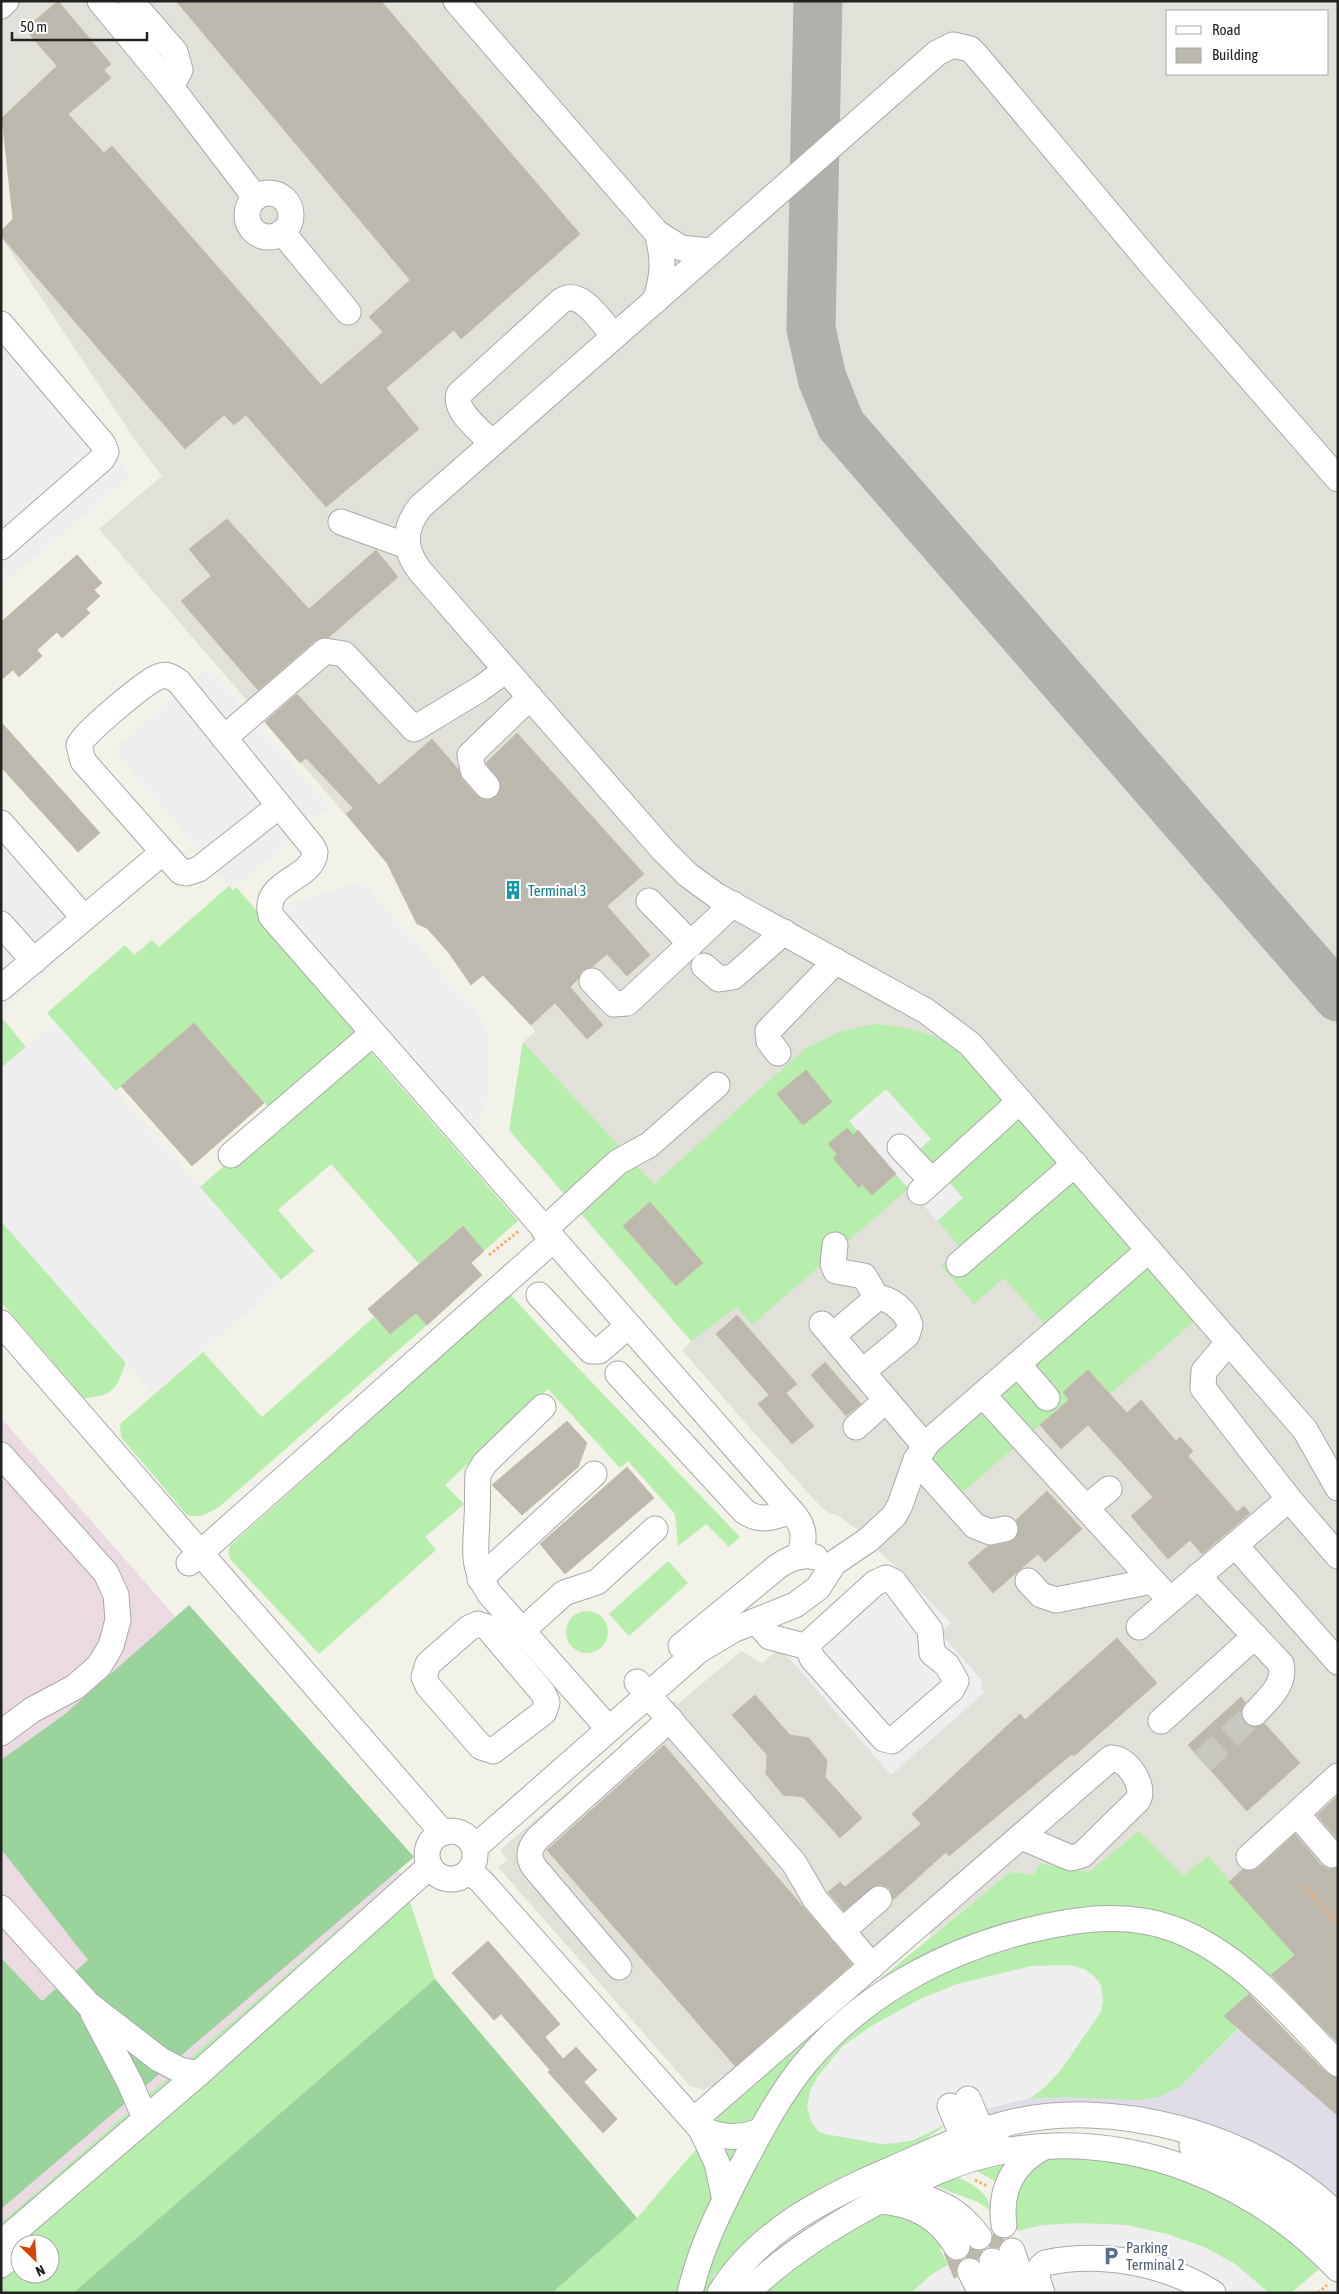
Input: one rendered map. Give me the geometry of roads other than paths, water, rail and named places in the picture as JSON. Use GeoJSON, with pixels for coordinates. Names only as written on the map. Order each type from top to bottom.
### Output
{"type":"FeatureCollection","features":[{"type":"Feature","properties":{"kind":"street"},"geometry":{"type":"LineString","coordinates":[[1,6],[6,1]]}},
{"type":"Feature","properties":{"kind":"street"},"geometry":{"type":"LineString","coordinates":[[100,1],[171,87],[255,197],[272,193],[286,201],[291,218],[288,226],[282,232],[348,312]]}},
{"type":"Feature","properties":{"kind":"street"},"geometry":{"type":"LineString","coordinates":[[131,1],[175,52],[180,70],[171,87]]}},
{"type":"Feature","properties":{"kind":"street"},"geometry":{"type":"LineString","coordinates":[[456,1],[657,233],[681,248],[709,251]]}},
{"type":"Feature","properties":{"kind":"street"},"geometry":{"type":"LineString","coordinates":[[1338,479],[1157,271],[976,55],[962,45],[944,47],[709,251],[655,301],[420,507],[411,518],[406,532],[406,546],[411,560],[675,864],[702,886],[926,1011],[957,1032],[983,1058],[1305,1430],[1338,1488]]}},
{"type":"Feature","properties":{"kind":"street"},"geometry":{"type":"LineString","coordinates":[[655,301],[661,284],[663,267],[662,250],[657,233]]}},
{"type":"Feature","properties":{"kind":"street"},"geometry":{"type":"LineString","coordinates":[[492,443],[460,409],[458,404],[459,394],[561,301],[569,297],[578,298],[614,336]]}},
{"type":"Feature","properties":{"kind":"street"},"geometry":{"type":"LineString","coordinates":[[1,324],[103,444],[106,452],[102,459],[1,546]]}},
{"type":"Feature","properties":{"kind":"street"},"geometry":{"type":"LineString","coordinates":[[341,522],[406,546]]}},
{"type":"Feature","properties":{"kind":"street"},"geometry":{"type":"LineString","coordinates":[[224,738],[325,651],[344,654],[414,729],[480,689],[506,670]]}},
{"type":"Feature","properties":{"kind":"street"},"geometry":{"type":"LineString","coordinates":[[279,806],[193,872],[181,872],[162,853],[82,761],[80,745],[83,737],[151,681],[165,675],[173,677],[179,682],[312,846],[315,856],[310,864],[273,894],[269,909],[271,916],[372,1034],[791,1511],[801,1524],[804,1533],[804,1541],[799,1556]]}},
{"type":"Feature","properties":{"kind":"street"},"geometry":{"type":"LineString","coordinates":[[487,786],[473,770],[470,756],[530,697]]}},
{"type":"Feature","properties":{"kind":"street"},"geometry":{"type":"LineString","coordinates":[[1,823],[84,918]]}},
{"type":"Feature","properties":{"kind":"street"},"geometry":{"type":"LineString","coordinates":[[1,988],[162,853]]}},
{"type":"Feature","properties":{"kind":"street"},"geometry":{"type":"LineString","coordinates":[[649,902],[691,944]]}},
{"type":"Feature","properties":{"kind":"street"},"geometry":{"type":"LineString","coordinates":[[592,981],[614,1004],[627,1003],[733,904]]}},
{"type":"Feature","properties":{"kind":"street"},"geometry":{"type":"LineString","coordinates":[[1,924],[34,961]]}},
{"type":"Feature","properties":{"kind":"street"},"geometry":{"type":"LineString","coordinates":[[704,966],[719,979],[734,977],[784,932]]}},
{"type":"Feature","properties":{"kind":"street"},"geometry":{"type":"LineString","coordinates":[[778,1053],[769,1041],[768,1031],[836,961]]}},
{"type":"Feature","properties":{"kind":"street"},"geometry":{"type":"LineString","coordinates":[[231,1155],[372,1034]]}},
{"type":"Feature","properties":{"kind":"street"},"geometry":{"type":"LineString","coordinates":[[195,1558],[618,1162],[649,1145],[717,1085]]}},
{"type":"Feature","properties":{"kind":"street"},"geometry":{"type":"LineString","coordinates":[[900,1147],[926,1187],[1020,1101]]}},
{"type":"Feature","properties":{"kind":"street"},"geometry":{"type":"LineString","coordinates":[[959,1264],[1075,1164]]}},
{"type":"Feature","properties":{"kind":"street"},"geometry":{"type":"LineString","coordinates":[[835,1245],[833,1264],[836,1271],[864,1276],[877,1298]]}},
{"type":"Feature","properties":{"kind":"street"},"geometry":{"type":"LineString","coordinates":[[642,1688],[733,1630],[765,1618],[807,1598],[818,1588],[834,1563],[868,1540],[894,1516],[920,1453],[983,1395],[1149,1250]]}},
{"type":"Feature","properties":{"kind":"street"},"geometry":{"type":"LineString","coordinates":[[539,1294],[591,1351],[599,1351],[628,1326]]}},
{"type":"Feature","properties":{"kind":"street"},"geometry":{"type":"LineString","coordinates":[[862,1372],[907,1335],[909,1321],[891,1301],[877,1298],[827,1330],[862,1372],[886,1400],[920,1453],[975,1526],[990,1532],[1005,1529]]}},
{"type":"Feature","properties":{"kind":"street"},"geometry":{"type":"LineString","coordinates":[[1,1323],[85,1432],[195,1558],[456,1846],[482,1881],[698,2125],[717,2163],[725,2200]]}},
{"type":"Feature","properties":{"kind":"street"},"geometry":{"type":"LineString","coordinates":[[1229,1342],[1204,1371],[1203,1388],[1289,1499],[1338,1556]]}},
{"type":"Feature","properties":{"kind":"street"},"geometry":{"type":"LineString","coordinates":[[1,1348],[85,1432]]}},
{"type":"Feature","properties":{"kind":"street"},"geometry":{"type":"LineString","coordinates":[[1018,1364],[1047,1398]]}},
{"type":"Feature","properties":{"kind":"street"},"geometry":{"type":"LineString","coordinates":[[618,1374],[750,1516],[767,1519],[791,1511]]}},
{"type":"Feature","properties":{"kind":"street"},"geometry":{"type":"LineString","coordinates":[[983,1395],[1170,1600]]}},
{"type":"Feature","properties":{"kind":"street"},"geometry":{"type":"LineString","coordinates":[[856,1427],[886,1400]]}},
{"type":"Feature","properties":{"kind":"street"},"geometry":{"type":"LineString","coordinates":[[543,1407],[485,1463],[478,1474],[474,1553],[480,1579],[489,1593],[598,1725]]}},
{"type":"Feature","properties":{"kind":"street"},"geometry":{"type":"LineString","coordinates":[[1305,1430],[1338,1454]]}},
{"type":"Feature","properties":{"kind":"street"},"geometry":{"type":"LineString","coordinates":[[1,1455],[106,1573],[116,1594],[118,1620],[111,1646],[99,1666],[75,1687],[32,1710],[1,1733]]}},
{"type":"Feature","properties":{"kind":"street"},"geometry":{"type":"LineString","coordinates":[[480,1579],[594,1474]]}},
{"type":"Feature","properties":{"kind":"street"},"geometry":{"type":"LineString","coordinates":[[1086,1508],[1109,1489]]}},
{"type":"Feature","properties":{"kind":"street"},"geometry":{"type":"LineString","coordinates":[[1139,1627],[1289,1499]]}},
{"type":"Feature","properties":{"kind":"street"},"geometry":{"type":"LineString","coordinates":[[522,1631],[564,1593],[597,1582],[655,1529]]}},
{"type":"Feature","properties":{"kind":"street"},"geometry":{"type":"LineString","coordinates":[[1235,1545],[1338,1662]]}},
{"type":"Feature","properties":{"kind":"street"},"geometry":{"type":"LineString","coordinates":[[436,1872],[428,1849],[456,1846],[642,1688],[777,1567],[787,1560],[799,1556],[811,1556],[834,1563]]}},
{"type":"Feature","properties":{"kind":"street"},"geometry":{"type":"LineString","coordinates":[[1198,1576],[1276,1657],[1283,1672],[1278,1687],[1255,1713]]}},
{"type":"Feature","properties":{"kind":"street"},"geometry":{"type":"LineString","coordinates":[[886,1578],[894,1582],[930,1630],[932,1653],[947,1665],[955,1678],[956,1684],[898,1737],[888,1740],[812,1658],[808,1647],[811,1641],[874,1582],[886,1578]]}},
{"type":"Feature","properties":{"kind":"street"},"geometry":{"type":"LineString","coordinates":[[1028,1581],[1042,1595],[1056,1600],[1152,1581]]}},
{"type":"Feature","properties":{"kind":"street"},"geometry":{"type":"LineString","coordinates":[[765,1618],[784,1641],[808,1647]]}},
{"type":"Feature","properties":{"kind":"street"},"geometry":{"type":"LineString","coordinates":[[546,1708],[547,1702],[543,1693],[483,1625],[478,1624],[469,1628],[428,1664],[424,1672],[428,1686],[481,1746],[489,1751],[501,1747],[546,1708],[558,1705],[569,1707],[598,1725]]}},
{"type":"Feature","properties":{"kind":"street"},"geometry":{"type":"LineString","coordinates":[[1161,1721],[1255,1636]]}},
{"type":"Feature","properties":{"kind":"street"},"geometry":{"type":"LineString","coordinates":[[642,1688],[794,1863],[815,1899],[872,1966]]}},
{"type":"Feature","properties":{"kind":"street"},"geometry":{"type":"LineString","coordinates":[[619,1967],[534,1867],[530,1860],[529,1852],[538,1838],[670,1719]]}},
{"type":"Feature","properties":{"kind":"street"},"geometry":{"type":"LineString","coordinates":[[698,2125],[872,1966],[1111,1758],[1122,1761],[1140,1783],[1141,1789],[1138,1800],[1082,1855],[1071,1858],[1022,1837]]}},
{"type":"Feature","properties":{"kind":"street"},"geometry":{"type":"LineString","coordinates":[[1250,1856],[1338,1776]]}},
{"type":"Feature","properties":{"kind":"street"},"geometry":{"type":"LineString","coordinates":[[1297,1814],[1332,1855]]}},
{"type":"Feature","properties":{"kind":"street"},"geometry":{"type":"LineString","coordinates":[[436,1872],[456,1879],[456,1846]]}},
{"type":"Feature","properties":{"kind":"street"},"geometry":{"type":"LineString","coordinates":[[1,2243],[145,2118],[436,1872]]}},
{"type":"Feature","properties":{"kind":"street"},"geometry":{"type":"LineString","coordinates":[[38,2234],[229,2068],[436,1872]]}},
{"type":"Feature","properties":{"kind":"street"},"geometry":{"type":"LineString","coordinates":[[842,1931],[879,1899]]}},
{"type":"Feature","properties":{"kind":"street"},"geometry":{"type":"LineString","coordinates":[[1,1908],[88,2004],[159,2059],[180,2070],[198,2074]]}},
{"type":"Feature","properties":{"kind":"street"},"geometry":{"type":"LineString","coordinates":[[690,2293],[703,2248],[725,2200],[760,2131],[808,2060],[838,2029],[873,2000],[910,1976],[950,1956],[992,1939],[1078,1919],[1142,1921],[1173,1929],[1202,1941],[1229,1958],[1287,2012],[1338,2064]]}},
{"type":"Feature","properties":{"kind":"street"},"geometry":{"type":"LineString","coordinates":[[88,2004],[130,2083],[145,2118]]}},
{"type":"Feature","properties":{"kind":"street"},"geometry":{"type":"LineString","coordinates":[[1287,2012],[1320,2024],[1338,2040]]}},
{"type":"Feature","properties":{"kind":"street"},"geometry":{"type":"LineString","coordinates":[[130,2083],[159,2059]]}},
{"type":"Feature","properties":{"kind":"street"},"geometry":{"type":"LineString","coordinates":[[959,2102],[992,2135],[1046,2146],[1120,2150],[1176,2163],[1248,2197],[1284,2222],[1321,2252],[1338,2269]]}},
{"type":"Feature","properties":{"kind":"street"},"geometry":{"type":"LineString","coordinates":[[720,2293],[746,2258],[786,2225],[850,2187],[1050,2116],[1123,2118],[1177,2130],[1233,2157],[1299,2182],[1338,2216]]}},
{"type":"Feature","properties":{"kind":"street"},"geometry":{"type":"LineString","coordinates":[[698,2125],[715,2135],[730,2137],[746,2136],[760,2131]]}},
{"type":"Feature","properties":{"kind":"street"},"geometry":{"type":"LineString","coordinates":[[746,2293],[798,2249],[889,2195],[944,2169],[992,2135]]}},
{"type":"Feature","properties":{"kind":"street"},"geometry":{"type":"LineString","coordinates":[[1004,2224],[1003,2198],[1009,2179],[1021,2162],[1046,2146]]}},
{"type":"Feature","properties":{"kind":"street"},"geometry":{"type":"LineString","coordinates":[[1233,2157],[1338,2241]]}},
{"type":"Feature","properties":{"kind":"street"},"geometry":{"type":"LineString","coordinates":[[889,2195],[948,2206],[966,2219],[968,2242]]}},
{"type":"Feature","properties":{"kind":"street"},"geometry":{"type":"LineString","coordinates":[[1006,2293],[1002,2256],[1026,2293]]}},
{"type":"Feature","properties":{"kind":"street"},"geometry":{"type":"LineString","coordinates":[[1042,2293],[1037,2275],[1045,2263],[1103,2260],[1155,2268],[1180,2276],[1213,2293]]}},
{"type":"Feature","properties":{"kind":"tunnel"},"geometry":{"type":"LineString","coordinates":[[1202,1762],[1255,1713]]}},
{"type":"Feature","properties":{"kind":"place","name":"Terminal 3"},"geometry":{"type":"Point","coordinates":[513,890]}},
{"type":"Feature","properties":{"kind":"place","name":"Parking Terminal 2"},"geometry":{"type":"Point","coordinates":[1111,2256]}}]}
